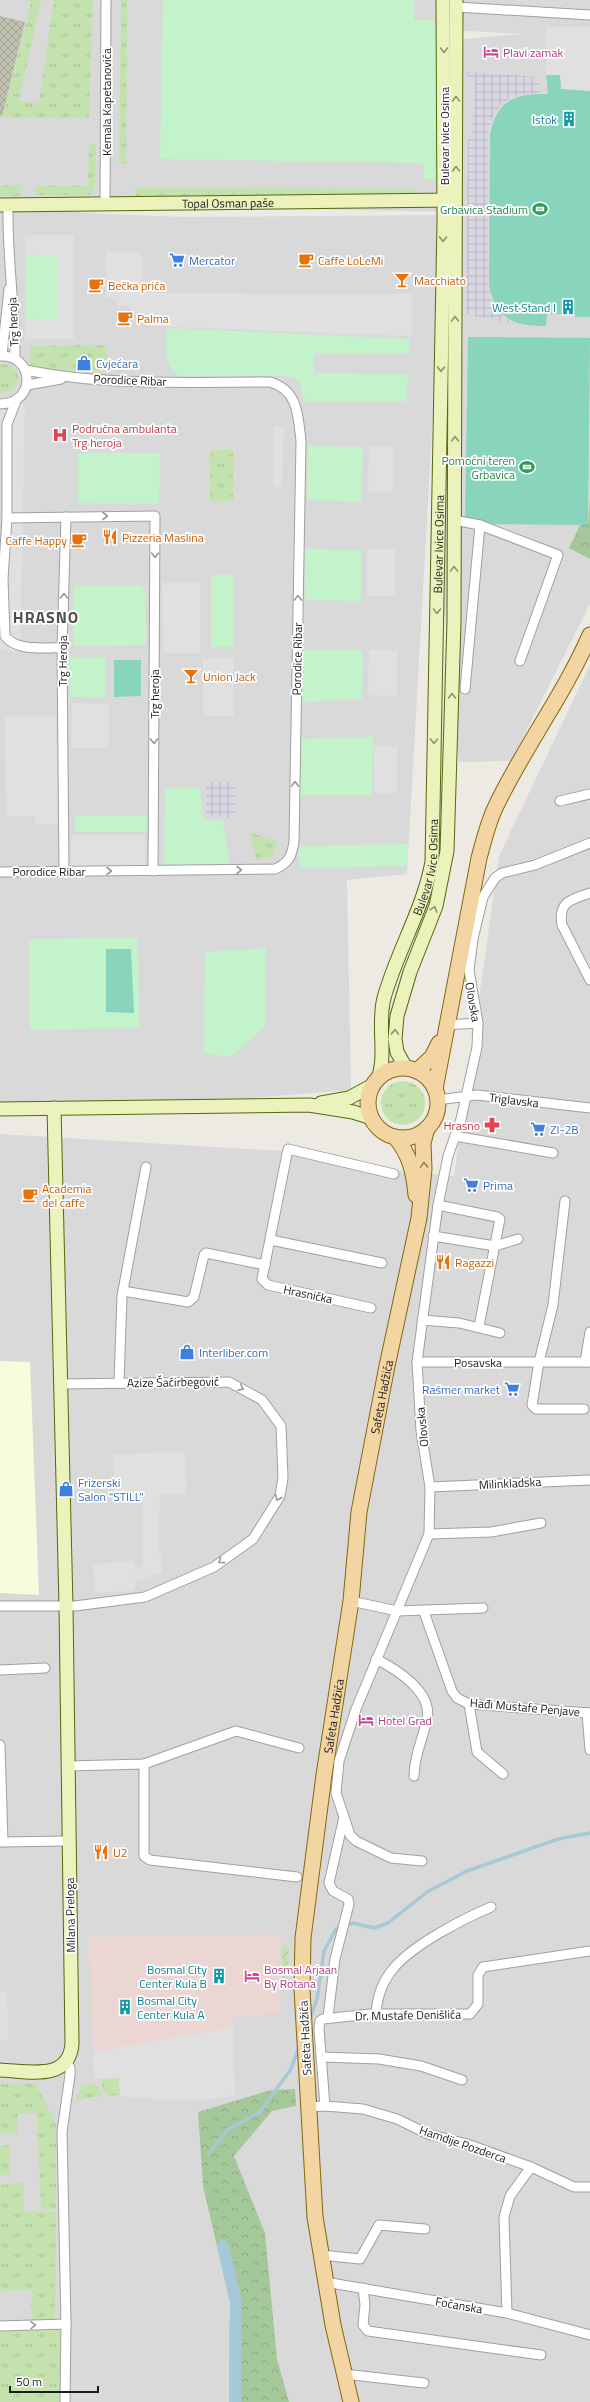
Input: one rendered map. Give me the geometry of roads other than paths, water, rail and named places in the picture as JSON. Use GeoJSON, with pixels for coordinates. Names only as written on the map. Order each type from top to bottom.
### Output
{"type":"FeatureCollection","features":[{"type":"Feature","properties":{"kind":"main road","name":"Bulevar Ivice Osima"},"geometry":{"type":"LineString","coordinates":[[411,1070],[397,1052],[395,1039],[397,1016],[408,979],[436,906],[447,851],[454,520],[450,200],[443,0]]}},
{"type":"Feature","properties":{"kind":"main road","name":"Bulevar Ivice Osima"},"geometry":{"type":"LineString","coordinates":[[376,1082],[382,1061],[380,1029],[384,997],[422,897],[432,862],[456,4]]}},
{"type":"Feature","properties":{"kind":"main road","name":"Topal Osman paše"},"geometry":{"type":"LineString","coordinates":[[4,205],[450,200]]}},
{"type":"Feature","properties":{"kind":"main road"},"geometry":{"type":"LineString","coordinates":[[376,1082],[369,1096],[368,1107],[372,1118],[379,1128],[395,1137],[407,1138],[418,1134],[427,1128],[435,1115],[436,1094],[445,1026],[479,858],[489,822],[511,776],[577,666],[590,635]]}},
{"type":"Feature","properties":{"kind":"main road"},"geometry":{"type":"LineString","coordinates":[[0,1108],[309,1105],[349,1098],[376,1082],[387,1072],[411,1070],[432,1057],[445,1026]]}},
{"type":"Feature","properties":{"kind":"main road"},"geometry":{"type":"LineString","coordinates":[[411,1070],[430,1081],[436,1094]]}},
{"type":"Feature","properties":{"kind":"main road"},"geometry":{"type":"LineString","coordinates":[[309,1105],[353,1112],[372,1118]]}},
{"type":"Feature","properties":{"kind":"main road"},"geometry":{"type":"LineString","coordinates":[[54,1108],[66,1606]]}},
{"type":"Feature","properties":{"kind":"main road","name":"Safeta Hadžića"},"geometry":{"type":"LineString","coordinates":[[350,2402],[321,2256],[311,2179],[309,2108],[302,1990],[303,1938],[324,1774],[351,1601],[363,1491],[419,1218],[424,1169],[423,1143],[427,1128]]}},
{"type":"Feature","properties":{"kind":"main road","name":"Safeta Hadžića"},"geometry":{"type":"LineString","coordinates":[[395,1137],[402,1145],[410,1162],[414,1177],[419,1218]]}},
{"type":"Feature","properties":{"kind":"main road","name":"Milana Preloga"},"geometry":{"type":"LineString","coordinates":[[66,1606],[68,1841],[72,2044],[67,2062]]}},
{"type":"Feature","properties":{"kind":"main road"},"geometry":{"type":"LineString","coordinates":[[0,2070],[52,2072],[67,2062]]}},
{"type":"Feature","properties":{"kind":"street","name":"Kemala Kapetanovića"},"geometry":{"type":"LineString","coordinates":[[105,204],[106,0]]}},
{"type":"Feature","properties":{"kind":"street"},"geometry":{"type":"LineString","coordinates":[[456,4],[590,15]]}},
{"type":"Feature","properties":{"kind":"street","name":"Trg heroja"},"geometry":{"type":"LineString","coordinates":[[4,205],[10,285],[14,303],[15,358]]}},
{"type":"Feature","properties":{"kind":"street","name":"Trg heroja"},"geometry":{"type":"LineString","coordinates":[[1,356],[10,285]]}},
{"type":"Feature","properties":{"kind":"street"},"geometry":{"type":"LineString","coordinates":[[1,356],[15,358],[26,370],[27,385],[22,396],[16,401],[0,404],[8,424]]}},
{"type":"Feature","properties":{"kind":"street","name":"Porodice Ribar"},"geometry":{"type":"LineString","coordinates":[[0,872],[275,869],[288,862],[292,854],[301,441],[295,403],[291,394],[278,384],[270,382],[156,382],[69,377],[26,370]]}},
{"type":"Feature","properties":{"kind":"street","name":"Porodice Ribar"},"geometry":{"type":"LineString","coordinates":[[27,385],[69,377]]}},
{"type":"Feature","properties":{"kind":"street"},"geometry":{"type":"LineString","coordinates":[[16,401],[8,424],[7,518],[3,579],[5,636],[10,642],[19,646],[62,648]]}},
{"type":"Feature","properties":{"kind":"street"},"geometry":{"type":"LineString","coordinates":[[7,518],[66,516]]}},
{"type":"Feature","properties":{"kind":"street","name":"Trg heroja"},"geometry":{"type":"LineString","coordinates":[[66,516],[155,516],[154,871]]}},
{"type":"Feature","properties":{"kind":"street","name":"Trg Heroja"},"geometry":{"type":"LineString","coordinates":[[64,871],[62,648],[66,516]]}},
{"type":"Feature","properties":{"kind":"street"},"geometry":{"type":"LineString","coordinates":[[454,520],[480,525],[559,557],[520,661]]}},
{"type":"Feature","properties":{"kind":"street"},"geometry":{"type":"LineString","coordinates":[[465,690],[480,525]]}},
{"type":"Feature","properties":{"kind":"street"},"geometry":{"type":"LineString","coordinates":[[560,801],[590,794]]}},
{"type":"Feature","properties":{"kind":"street","name":"Olovska"},"geometry":{"type":"LineString","coordinates":[[397,1611],[429,1534],[430,1487],[421,1431],[417,1362],[438,1205],[448,1156],[466,1095],[477,1047],[478,1023],[469,970],[481,904],[489,886],[495,878],[508,870],[535,866],[590,843]]}},
{"type":"Feature","properties":{"kind":"street"},"geometry":{"type":"LineString","coordinates":[[590,892],[568,901],[563,906],[561,918],[562,925],[590,980]]}},
{"type":"Feature","properties":{"kind":"street"},"geometry":{"type":"LineString","coordinates":[[445,1026],[478,1023]]}},
{"type":"Feature","properties":{"kind":"street","name":"Triglavska"},"geometry":{"type":"LineString","coordinates":[[436,1094],[466,1095],[590,1108]]}},
{"type":"Feature","properties":{"kind":"street"},"geometry":{"type":"LineString","coordinates":[[455,1136],[553,1153]]}},
{"type":"Feature","properties":{"kind":"street","name":"Hrasnička"},"geometry":{"type":"LineString","coordinates":[[371,1308],[268,1285],[262,1279],[288,1149],[394,1174]]}},
{"type":"Feature","properties":{"kind":"street","name":"Azize Šaćirbegović"},"geometry":{"type":"LineString","coordinates":[[119,1383],[123,1291],[146,1167]]}},
{"type":"Feature","properties":{"kind":"street"},"geometry":{"type":"LineString","coordinates":[[565,1202],[553,1305],[539,1362],[533,1408],[584,1409]]}},
{"type":"Feature","properties":{"kind":"street"},"geometry":{"type":"LineString","coordinates":[[438,1205],[497,1217],[500,1223],[479,1326]]}},
{"type":"Feature","properties":{"kind":"street"},"geometry":{"type":"LineString","coordinates":[[433,1236],[495,1246],[518,1239]]}},
{"type":"Feature","properties":{"kind":"street"},"geometry":{"type":"LineString","coordinates":[[271,1240],[382,1263]]}},
{"type":"Feature","properties":{"kind":"street"},"geometry":{"type":"LineString","coordinates":[[123,1291],[188,1302],[194,1297],[206,1253],[265,1265]]}},
{"type":"Feature","properties":{"kind":"street"},"geometry":{"type":"LineString","coordinates":[[422,1320],[479,1326],[500,1333]]}},
{"type":"Feature","properties":{"kind":"street","name":"Posavska"},"geometry":{"type":"LineString","coordinates":[[417,1362],[587,1362],[590,1332]]}},
{"type":"Feature","properties":{"kind":"street","name":"Azize Šaćirbegović"},"geometry":{"type":"LineString","coordinates":[[60,1384],[229,1382],[262,1400],[274,1414],[281,1426],[283,1478],[280,1496],[253,1539],[214,1567],[144,1597],[66,1606]]}},
{"type":"Feature","properties":{"kind":"street","name":"Milinkladska"},"geometry":{"type":"LineString","coordinates":[[430,1487],[590,1480]]}},
{"type":"Feature","properties":{"kind":"street"},"geometry":{"type":"LineString","coordinates":[[429,1534],[491,1532],[541,1523]]}},
{"type":"Feature","properties":{"kind":"street"},"geometry":{"type":"LineString","coordinates":[[351,1601],[397,1611],[424,1612],[483,1608]]}},
{"type":"Feature","properties":{"kind":"street"},"geometry":{"type":"LineString","coordinates":[[0,1606],[66,1606]]}},
{"type":"Feature","properties":{"kind":"street","name":"Safeta Hadžića"},"geometry":{"type":"LineString","coordinates":[[397,1611],[376,1660],[339,1761],[336,1793],[350,1835],[356,1841],[391,1858],[422,1861]]}},
{"type":"Feature","properties":{"kind":"street","name":"Hađi Mustafe Penjave"},"geometry":{"type":"LineString","coordinates":[[424,1612],[452,1690],[457,1698],[469,1704],[589,1713]]}},
{"type":"Feature","properties":{"kind":"street"},"geometry":{"type":"LineString","coordinates":[[376,1660],[404,1677],[423,1698],[427,1707],[427,1719],[415,1760],[414,1776]]}},
{"type":"Feature","properties":{"kind":"street"},"geometry":{"type":"LineString","coordinates":[[0,1670],[45,1668]]}},
{"type":"Feature","properties":{"kind":"street"},"geometry":{"type":"LineString","coordinates":[[469,1704],[477,1752],[502,1774]]}},
{"type":"Feature","properties":{"kind":"street"},"geometry":{"type":"LineString","coordinates":[[589,1713],[590,1750]]}},
{"type":"Feature","properties":{"kind":"street"},"geometry":{"type":"LineString","coordinates":[[68,1766],[144,1764],[236,1731],[299,1748]]}},
{"type":"Feature","properties":{"kind":"street"},"geometry":{"type":"LineString","coordinates":[[0,1745],[1,1842],[68,1841]]}},
{"type":"Feature","properties":{"kind":"street"},"geometry":{"type":"LineString","coordinates":[[144,1764],[144,1856],[150,1860],[297,1877]]}},
{"type":"Feature","properties":{"kind":"street"},"geometry":{"type":"LineString","coordinates":[[326,2106],[321,2057],[320,2021],[328,2017],[335,1959],[350,1904],[348,1899],[333,1890],[329,1883],[344,1817]]}},
{"type":"Feature","properties":{"kind":"street"},"geometry":{"type":"LineString","coordinates":[[376,2014],[377,1998],[393,1968],[457,1922],[491,1907]]}},
{"type":"Feature","properties":{"kind":"street","name":"Dr. Mustafe Denišlića"},"geometry":{"type":"LineString","coordinates":[[328,2017],[376,2014],[470,2014],[478,2004],[478,1975],[483,1967],[590,1951]]}},
{"type":"Feature","properties":{"kind":"street"},"geometry":{"type":"LineString","coordinates":[[321,2057],[379,2058],[421,2066],[462,2080]]}},
{"type":"Feature","properties":{"kind":"street"},"geometry":{"type":"LineString","coordinates":[[65,2402],[66,2324],[62,2132],[70,2075],[70,2068],[67,2062]]}},
{"type":"Feature","properties":{"kind":"street","name":"Hamdije Pozderca"},"geometry":{"type":"LineString","coordinates":[[309,2108],[326,2106],[370,2111],[397,2119],[428,2134],[467,2144],[531,2167],[574,2187],[590,2187]]}},
{"type":"Feature","properties":{"kind":"street"},"geometry":{"type":"LineString","coordinates":[[507,2313],[504,2217],[510,2196],[531,2167]]}},
{"type":"Feature","properties":{"kind":"street"},"geometry":{"type":"LineString","coordinates":[[321,2256],[360,2259],[379,2225],[425,2229]]}},
{"type":"Feature","properties":{"kind":"street","name":"Fočanska"},"geometry":{"type":"LineString","coordinates":[[326,2282],[507,2313],[590,2335]]}},
{"type":"Feature","properties":{"kind":"street"},"geometry":{"type":"LineString","coordinates":[[363,2288],[366,2306],[363,2325],[368,2331],[541,2356]]}},
{"type":"Feature","properties":{"kind":"street"},"geometry":{"type":"LineString","coordinates":[[0,2326],[66,2324]]}},
{"type":"Feature","properties":{"kind":"street"},"geometry":{"type":"LineString","coordinates":[[344,2374],[424,2383]]}},
{"type":"Feature","properties":{"kind":"waterway"},"geometry":{"type":"LineString","coordinates":[[310,2019],[317,1999],[324,1951],[336,1929],[353,1923],[374,1928],[388,1923],[427,1892],[467,1871],[558,1839],[590,1833]]}},
{"type":"Feature","properties":{"kind":"waterway"},"geometry":{"type":"LineString","coordinates":[[209,2153],[228,2129],[260,2112],[291,2069],[299,2047]]}},
{"type":"Feature","properties":{"kind":"waterway"},"geometry":{"type":"LineString","coordinates":[[223,2246],[236,2301],[235,2402]]}},
{"type":"Feature","properties":{"kind":"place","name":"Plavi zamak"},"geometry":{"type":"Point","coordinates":[491,52]}},
{"type":"Feature","properties":{"kind":"place","name":"Istok"},"geometry":{"type":"Point","coordinates":[569,119]}},
{"type":"Feature","properties":{"kind":"place","name":"Grbavica Stadium"},"geometry":{"type":"Point","coordinates":[540,209]}},
{"type":"Feature","properties":{"kind":"place","name":"Mercator"},"geometry":{"type":"Point","coordinates":[177,260]}},
{"type":"Feature","properties":{"kind":"place","name":"Caffe LoLeMi"},"geometry":{"type":"Point","coordinates":[306,260]}},
{"type":"Feature","properties":{"kind":"place","name":"Macchiato"},"geometry":{"type":"Point","coordinates":[402,280]}},
{"type":"Feature","properties":{"kind":"place","name":"Bečka priča"},"geometry":{"type":"Point","coordinates":[96,285]}},
{"type":"Feature","properties":{"kind":"place","name":"West Stand I"},"geometry":{"type":"Point","coordinates":[568,307]}},
{"type":"Feature","properties":{"kind":"place","name":"Palma"},"geometry":{"type":"Point","coordinates":[125,318]}},
{"type":"Feature","properties":{"kind":"place","name":"Cvjećara"},"geometry":{"type":"Point","coordinates":[84,363]}},
{"type":"Feature","properties":{"kind":"place","name":"Područna ambulanta Trg heroja"},"geometry":{"type":"Point","coordinates":[60,435]}},
{"type":"Feature","properties":{"kind":"place","name":"Pomoćni teren Grbavica"},"geometry":{"type":"Point","coordinates":[527,467]}},
{"type":"Feature","properties":{"kind":"place","name":"Pizzeria Maslina"},"geometry":{"type":"Point","coordinates":[110,537]}},
{"type":"Feature","properties":{"kind":"place","name":"Caffe Happy"},"geometry":{"type":"Point","coordinates":[79,540]}},
{"type":"Feature","properties":{"kind":"place","name":"Union Jack"},"geometry":{"type":"Point","coordinates":[191,676]}},
{"type":"Feature","properties":{"kind":"place","name":"Hrasno"},"geometry":{"type":"Point","coordinates":[492,1125]}},
{"type":"Feature","properties":{"kind":"place","name":"ZI-2B"},"geometry":{"type":"Point","coordinates":[538,1129]}},
{"type":"Feature","properties":{"kind":"place","name":"Prima"},"geometry":{"type":"Point","coordinates":[471,1185]}},
{"type":"Feature","properties":{"kind":"place","name":"Academia del caffe"},"geometry":{"type":"Point","coordinates":[30,1195]}},
{"type":"Feature","properties":{"kind":"place","name":"Ragazzi"},"geometry":{"type":"Point","coordinates":[443,1262]}},
{"type":"Feature","properties":{"kind":"place","name":"Interliber.com"},"geometry":{"type":"Point","coordinates":[187,1352]}},
{"type":"Feature","properties":{"kind":"place","name":"Rašmer market"},"geometry":{"type":"Point","coordinates":[512,1389]}},
{"type":"Feature","properties":{"kind":"place","name":"Frizerski Salon \"STILL\""},"geometry":{"type":"Point","coordinates":[66,1489]}},
{"type":"Feature","properties":{"kind":"place","name":"Hotel Grad"},"geometry":{"type":"Point","coordinates":[366,1720]}},
{"type":"Feature","properties":{"kind":"place","name":"U2"},"geometry":{"type":"Point","coordinates":[101,1852]}},
{"type":"Feature","properties":{"kind":"place","name":"Bosmal City Center Kula B"},"geometry":{"type":"Point","coordinates":[219,1976]}},
{"type":"Feature","properties":{"kind":"place","name":"Bosmal Arjaan By Rotana"},"geometry":{"type":"Point","coordinates":[252,1976]}},
{"type":"Feature","properties":{"kind":"place","name":"Bosmal City Center Kula A"},"geometry":{"type":"Point","coordinates":[125,2007]}},
{"type":"Feature","properties":{"kind":"district","name":"HRASNO"},"geometry":{"type":"Point","coordinates":[46,617]}}]}
